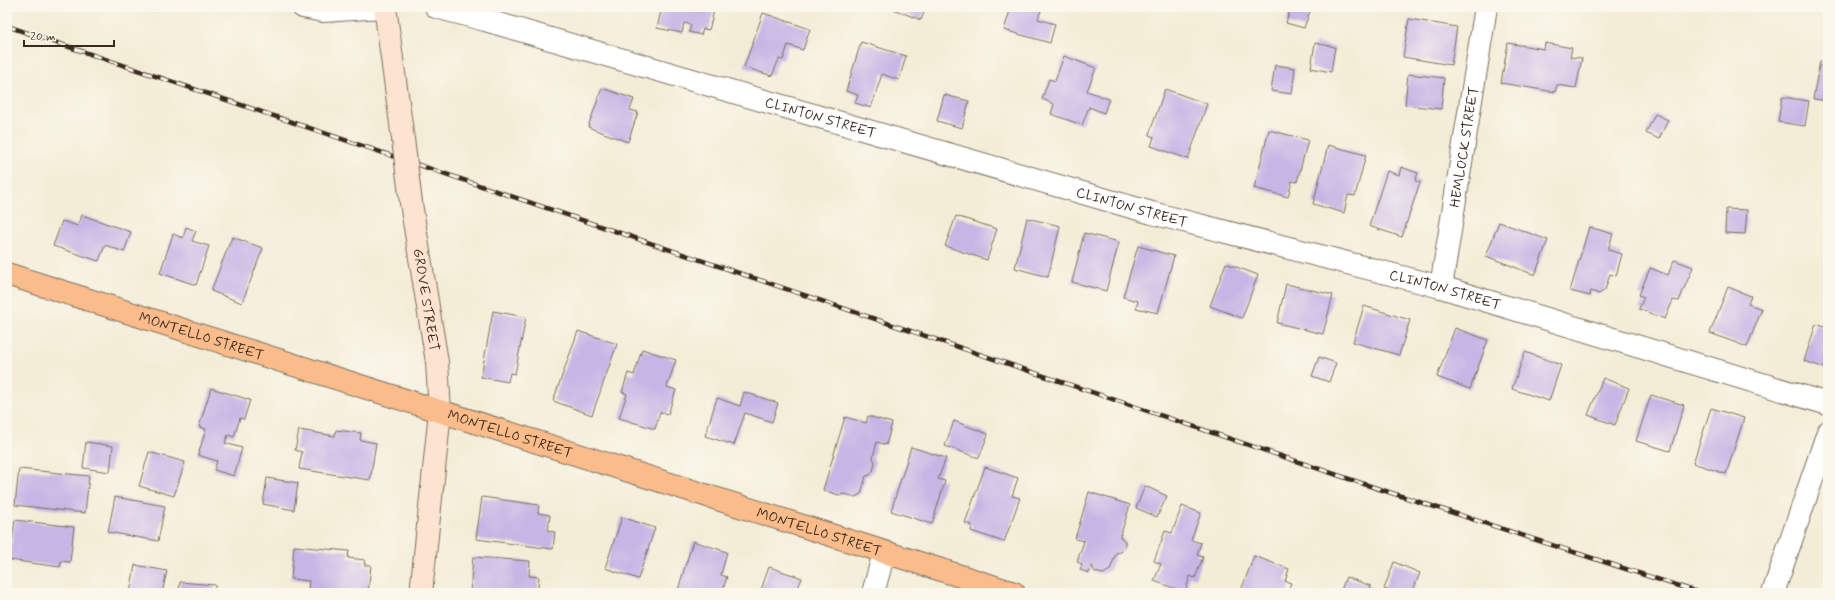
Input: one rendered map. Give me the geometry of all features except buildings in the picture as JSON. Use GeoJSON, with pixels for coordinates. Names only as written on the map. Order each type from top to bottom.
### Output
{"type":"FeatureCollection","features":[{"type":"Feature","properties":{"kind":"main road","name":"GROVE STREET"},"geometry":{"type":"LineString","coordinates":[[386,7],[411,203],[437,362],[440,412],[421,593]]}},
{"type":"Feature","properties":{"kind":"main road","name":"MONTELLO STREET"},"geometry":{"type":"LineString","coordinates":[[7,274],[1014,593]]}},
{"type":"Feature","properties":{"kind":"street"},"geometry":{"type":"LineString","coordinates":[[303,7],[323,11],[382,7]]}},
{"type":"Feature","properties":{"kind":"street","name":"CLINTON STREET"},"geometry":{"type":"LineString","coordinates":[[436,7],[1152,213],[1441,287],[1828,404]]}},
{"type":"Feature","properties":{"kind":"street","name":"HEMLOCK STREET"},"geometry":{"type":"LineString","coordinates":[[1441,287],[1486,7]]}},
{"type":"Feature","properties":{"kind":"street"},"geometry":{"type":"LineString","coordinates":[[1776,583],[1828,432]]}},
{"type":"Feature","properties":{"kind":"street"},"geometry":{"type":"LineString","coordinates":[[873,593],[884,553]]}},
{"type":"Feature","properties":{"kind":"railway"},"geometry":{"type":"LineString","coordinates":[[7,26],[1364,484],[1700,593]]}}]}
